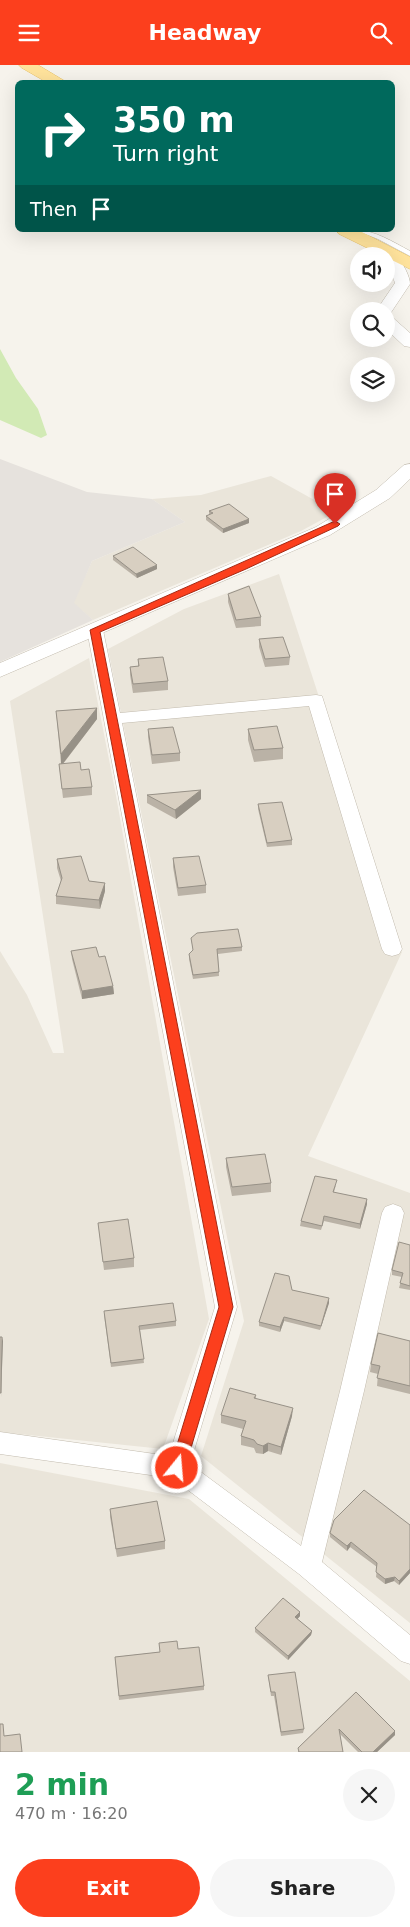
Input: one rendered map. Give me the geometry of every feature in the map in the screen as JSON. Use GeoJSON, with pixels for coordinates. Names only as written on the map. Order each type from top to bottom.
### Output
{"type":"FeatureCollection","features":[{"type":"Feature","properties":{"kind":"main road"},"geometry":{"type":"LineString","coordinates":[[27,65],[55,80]]}},
{"type":"Feature","properties":{"kind":"main road"},"geometry":{"type":"LineString","coordinates":[[349,232],[378,247]]}},
{"type":"Feature","properties":{"kind":"main road"},"geometry":{"type":"LineString","coordinates":[[395,256],[410,264]]}},
{"type":"Feature","properties":{"kind":"street"},"geometry":{"type":"LineString","coordinates":[[390,302],[402,287],[403,280],[395,265]]}},
{"type":"Feature","properties":{"kind":"street"},"geometry":{"type":"LineString","coordinates":[[394,302],[410,292]]}},
{"type":"Feature","properties":{"kind":"street"},"geometry":{"type":"LineString","coordinates":[[395,303],[410,296]]}},
{"type":"Feature","properties":{"kind":"street"},"geometry":{"type":"LineString","coordinates":[[395,329],[410,343]]}},
{"type":"Feature","properties":{"kind":"street"},"geometry":{"type":"LineString","coordinates":[[0,671],[322,531],[383,494],[410,469]]}},
{"type":"Feature","properties":{"kind":"street"},"geometry":{"type":"LineString","coordinates":[[95,630],[226,1307],[177,1468]]}},
{"type":"Feature","properties":{"kind":"street"},"geometry":{"type":"LineString","coordinates":[[113,719],[316,700],[392,949]]}},
{"type":"Feature","properties":{"kind":"street"},"geometry":{"type":"LineString","coordinates":[[308,1566],[352,1391],[393,1213]]}},
{"type":"Feature","properties":{"kind":"street"},"geometry":{"type":"LineString","coordinates":[[0,1443],[177,1468],[308,1566],[410,1652]]}},
{"type":"Feature","properties":{"kind":"lane"},"geometry":{"type":"LineString","coordinates":[[364,232],[380,238],[410,254]]}},
{"type":"Feature","properties":{"kind":"shaded area"},"geometry":{"type":"Polygon","coordinates":[[[0,459],[87,492],[152,499],[185,522],[92,561],[74,603],[93,620],[0,662],[0,459]]]}},
{"type":"Feature","properties":{"kind":"shaded area"},"geometry":{"type":"Polygon","coordinates":[[[271,476],[336,512],[301,531],[93,620],[73,603],[92,561],[185,522],[152,499],[201,495],[271,476]]]}},
{"type":"Feature","properties":{"kind":"shaded area"},"geometry":{"type":"Polygon","coordinates":[[[279,574],[402,952],[308,1156],[410,1193],[410,1623],[201,1456],[244,1321],[108,649],[184,609],[279,574]]]}},
{"type":"Feature","properties":{"kind":"shaded area"},"geometry":{"type":"Polygon","coordinates":[[[89,658],[115,790],[209,1319],[163,1449],[0,1432],[0,951],[27,995],[53,1053],[64,1053],[10,701],[89,658]]]}},
{"type":"Feature","properties":{"kind":"shaded area"},"geometry":{"type":"Polygon","coordinates":[[[0,1463],[189,1499],[410,1681],[410,1752],[0,1752],[0,1463]]]}},
{"type":"Feature","properties":{"kind":"green space"},"geometry":{"type":"Polygon","coordinates":[[[0,349],[16,378],[38,409],[47,435],[41,438],[0,420],[0,349]]]}},
{"type":"Feature","properties":{"kind":"building"},"geometry":{"type":"Polygon","coordinates":[[[229,504],[249,519],[223,529],[206,516],[213,513],[209,511],[229,504]]]}},
{"type":"Feature","properties":{"kind":"building"},"geometry":{"type":"Polygon","coordinates":[[[133,547],[157,565],[136,574],[113,556],[133,547]]]}},
{"type":"Feature","properties":{"kind":"building"},"geometry":{"type":"Polygon","coordinates":[[[249,586],[261,617],[236,620],[228,594],[249,586]]]}},
{"type":"Feature","properties":{"kind":"building"},"geometry":{"type":"Polygon","coordinates":[[[283,637],[290,657],[265,659],[259,639],[283,637]]]}},
{"type":"Feature","properties":{"kind":"building"},"geometry":{"type":"Polygon","coordinates":[[[163,657],[168,681],[133,684],[130,667],[139,666],[138,659],[163,657]]]}},
{"type":"Feature","properties":{"kind":"building"},"geometry":{"type":"Polygon","coordinates":[[[97,708],[61,754],[56,711],[97,708]]]}},
{"type":"Feature","properties":{"kind":"building"},"geometry":{"type":"Polygon","coordinates":[[[277,726],[283,748],[254,750],[248,729],[277,726]]]}},
{"type":"Feature","properties":{"kind":"building"},"geometry":{"type":"Polygon","coordinates":[[[173,727],[180,753],[152,755],[148,729],[173,727]]]}},
{"type":"Feature","properties":{"kind":"building"},"geometry":{"type":"Polygon","coordinates":[[[80,762],[81,770],[89,769],[92,787],[62,789],[59,764],[80,762]]]}},
{"type":"Feature","properties":{"kind":"building"},"geometry":{"type":"Polygon","coordinates":[[[201,790],[175,810],[147,795],[201,790]]]}},
{"type":"Feature","properties":{"kind":"building"},"geometry":{"type":"Polygon","coordinates":[[[282,802],[292,840],[267,843],[258,804],[282,802]]]}},
{"type":"Feature","properties":{"kind":"building"},"geometry":{"type":"Polygon","coordinates":[[[81,856],[89,881],[105,883],[99,900],[56,896],[62,878],[57,859],[81,856]]]}},
{"type":"Feature","properties":{"kind":"building"},"geometry":{"type":"Polygon","coordinates":[[[199,856],[206,885],[178,888],[173,858],[199,856]]]}},
{"type":"Feature","properties":{"kind":"building"},"geometry":{"type":"Polygon","coordinates":[[[238,929],[242,947],[217,949],[219,972],[193,975],[189,954],[193,950],[191,938],[197,933],[238,929]]]}},
{"type":"Feature","properties":{"kind":"building"},"geometry":{"type":"Polygon","coordinates":[[[96,947],[99,957],[105,956],[113,986],[82,991],[71,951],[96,947]]]}},
{"type":"Feature","properties":{"kind":"building"},"geometry":{"type":"Polygon","coordinates":[[[265,1154],[271,1183],[232,1187],[226,1158],[265,1154]]]}},
{"type":"Feature","properties":{"kind":"building"},"geometry":{"type":"Polygon","coordinates":[[[315,1176],[337,1180],[333,1192],[367,1199],[360,1224],[324,1216],[322,1226],[301,1221],[315,1176]]]}},
{"type":"Feature","properties":{"kind":"building"},"geometry":{"type":"Polygon","coordinates":[[[128,1219],[134,1258],[103,1262],[98,1223],[128,1219]]]}},
{"type":"Feature","properties":{"kind":"building"},"geometry":{"type":"Polygon","coordinates":[[[399,1242],[410,1245],[410,1286],[400,1283],[403,1273],[392,1270],[399,1242]]]}},
{"type":"Feature","properties":{"kind":"building"},"geometry":{"type":"Polygon","coordinates":[[[275,1273],[289,1276],[292,1290],[329,1298],[321,1326],[284,1317],[280,1327],[259,1322],[275,1273]]]}},
{"type":"Feature","properties":{"kind":"building"},"geometry":{"type":"Polygon","coordinates":[[[173,1303],[176,1321],[139,1326],[144,1359],[111,1363],[104,1311],[173,1303]]]}},
{"type":"Feature","properties":{"kind":"building"},"geometry":{"type":"Polygon","coordinates":[[[378,1333],[410,1341],[410,1386],[377,1378],[380,1366],[371,1364],[378,1333]]]}},
{"type":"Feature","properties":{"kind":"building"},"geometry":{"type":"Polygon","coordinates":[[[0,1337],[2,1337],[1,1393],[0,1393],[0,1337]]]}},
{"type":"Feature","properties":{"kind":"building"},"geometry":{"type":"Polygon","coordinates":[[[230,1388],[256,1395],[254,1398],[293,1408],[281,1447],[268,1443],[263,1446],[257,1444],[254,1440],[241,1436],[246,1421],[221,1415],[230,1388]]]}},
{"type":"Feature","properties":{"kind":"building"},"geometry":{"type":"Polygon","coordinates":[[[364,1490],[410,1525],[410,1569],[399,1581],[395,1577],[385,1579],[376,1572],[377,1563],[351,1542],[347,1546],[330,1533],[334,1520],[364,1490]]]}},
{"type":"Feature","properties":{"kind":"building"},"geometry":{"type":"Polygon","coordinates":[[[157,1501],[165,1541],[116,1549],[110,1509],[157,1501]]]}},
{"type":"Feature","properties":{"kind":"building"},"geometry":{"type":"Polygon","coordinates":[[[283,1598],[300,1612],[295,1617],[312,1631],[288,1656],[255,1628],[283,1598]]]}},
{"type":"Feature","properties":{"kind":"building"},"geometry":{"type":"Polygon","coordinates":[[[177,1641],[178,1649],[199,1647],[204,1686],[119,1696],[115,1657],[160,1652],[159,1643],[177,1641]]]}},
{"type":"Feature","properties":{"kind":"building"},"geometry":{"type":"Polygon","coordinates":[[[295,1672],[304,1729],[281,1732],[275,1692],[271,1692],[268,1675],[295,1672]]]}},
{"type":"Feature","properties":{"kind":"building"},"geometry":{"type":"Polygon","coordinates":[[[356,1692],[395,1731],[373,1752],[362,1752],[339,1729],[343,1752],[299,1752],[298,1748],[356,1692]]]}},
{"type":"Feature","properties":{"kind":"building"},"geometry":{"type":"Polygon","coordinates":[[[0,1724],[3,1724],[4,1736],[20,1734],[22,1752],[0,1752],[0,1724]]]}},
{"type":"Feature","properties":{"kind":"route"},"geometry":{"type":"LineString","coordinates":[[177,1468],[226,1307],[95,630],[243,567],[335,524]]}}]}
